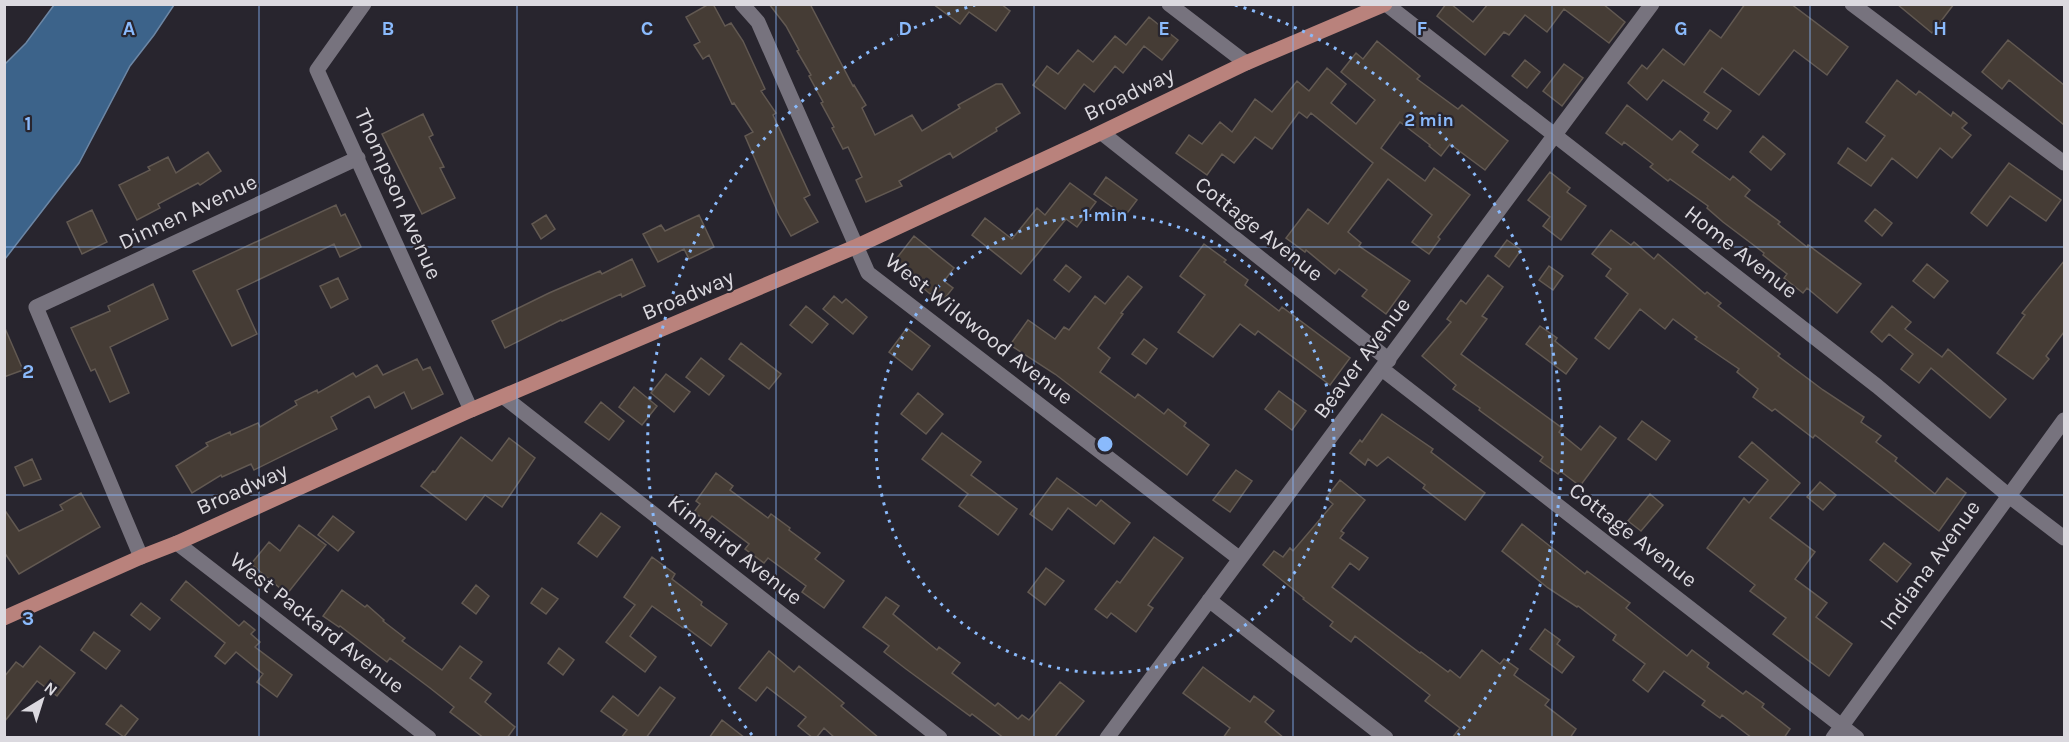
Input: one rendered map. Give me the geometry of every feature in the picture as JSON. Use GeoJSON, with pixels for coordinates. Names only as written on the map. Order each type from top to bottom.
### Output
{"type":"FeatureCollection","features":[{"type":"Feature","properties":{"kind":"main road","name":"Broadway"},"geometry":{"type":"LineString","coordinates":[[4,618],[141,556],[177,543],[471,410],[855,247],[1246,63],[1386,4]]}},
{"type":"Feature","properties":{"kind":"street","name":"Thompson Avenue"},"geometry":{"type":"LineString","coordinates":[[364,4],[317,70],[471,410]]}},
{"type":"Feature","properties":{"kind":"street","name":"West Wildwood Avenue"},"geometry":{"type":"LineString","coordinates":[[742,4],[758,22],[868,273],[1240,559]]}},
{"type":"Feature","properties":{"kind":"street"},"geometry":{"type":"LineString","coordinates":[[1169,4],[1246,63]]}},
{"type":"Feature","properties":{"kind":"street","name":"Home Avenue"},"geometry":{"type":"LineString","coordinates":[[1386,4],[1877,386],[2009,496],[2064,538]]}},
{"type":"Feature","properties":{"kind":"street","name":"Beaver Avenue"},"geometry":{"type":"LineString","coordinates":[[1107,738],[1652,4]]}},
{"type":"Feature","properties":{"kind":"street"},"geometry":{"type":"LineString","coordinates":[[1852,4],[2064,163]]}},
{"type":"Feature","properties":{"kind":"street","name":"Cottage Avenue"},"geometry":{"type":"LineString","coordinates":[[1101,133],[1837,732],[1857,738]]}},
{"type":"Feature","properties":{"kind":"street","name":"Dinnen Avenue"},"geometry":{"type":"LineString","coordinates":[[141,556],[36,307],[358,158]]}},
{"type":"Feature","properties":{"kind":"street","name":"Kinnaird Avenue"},"geometry":{"type":"LineString","coordinates":[[504,397],[940,738]]}},
{"type":"Feature","properties":{"kind":"street","name":"Indiana Avenue"},"geometry":{"type":"LineString","coordinates":[[1837,732],[2064,420]]}},
{"type":"Feature","properties":{"kind":"street","name":"West Packard Avenue"},"geometry":{"type":"LineString","coordinates":[[177,543],[429,738]]}},
{"type":"Feature","properties":{"kind":"street"},"geometry":{"type":"LineString","coordinates":[[1209,600],[1386,738]]}},
{"type":"Feature","properties":{"kind":"water"},"geometry":{"type":"Polygon","coordinates":[[[54,5],[174,5],[130,66],[79,163],[5,259],[5,64],[26,43],[54,5]]]}},
{"type":"Feature","properties":{"kind":"building"},"geometry":{"type":"Polygon","coordinates":[[[713,4],[725,26],[731,23],[743,41],[765,89],[761,91],[776,113],[773,115],[810,195],[804,198],[818,222],[791,236],[779,215],[745,136],[753,132],[734,103],[732,104],[709,55],[703,59],[694,45],[700,42],[686,17],[713,4]]]}},
{"type":"Feature","properties":{"kind":"building"},"geometry":{"type":"Polygon","coordinates":[[[769,4],[810,4],[853,86],[866,105],[862,108],[875,135],[912,115],[922,131],[960,108],[958,105],[996,84],[1002,84],[1020,113],[996,128],[997,131],[953,158],[950,153],[899,181],[902,186],[866,202],[856,180],[862,177],[848,147],[843,149],[809,76],[811,75],[797,51],[799,50],[786,26],[769,4]]]}},
{"type":"Feature","properties":{"kind":"building"},"geometry":{"type":"Polygon","coordinates":[[[933,4],[1001,4],[1010,11],[996,31],[969,12],[960,24],[933,4]]]}},
{"type":"Feature","properties":{"kind":"building"},"geometry":{"type":"Polygon","coordinates":[[[1446,4],[1451,4],[1473,22],[1488,4],[1603,4],[1625,22],[1609,43],[1564,9],[1547,32],[1525,15],[1509,35],[1504,32],[1485,55],[1437,16],[1446,4]]]}},
{"type":"Feature","properties":{"kind":"building"},"geometry":{"type":"Polygon","coordinates":[[[1745,4],[1791,4],[1848,47],[1827,75],[1794,50],[1759,95],[1722,68],[1704,92],[1731,111],[1717,129],[1704,120],[1709,113],[1663,80],[1647,100],[1628,83],[1642,65],[1647,69],[1663,49],[1684,65],[1710,30],[1721,38],[1745,4]]]}},
{"type":"Feature","properties":{"kind":"building"},"geometry":{"type":"Polygon","coordinates":[[[1897,4],[1954,4],[1932,33],[1897,4]]]}},
{"type":"Feature","properties":{"kind":"building"},"geometry":{"type":"Polygon","coordinates":[[[1149,17],[1178,40],[1162,60],[1144,46],[1123,73],[1115,66],[1094,92],[1084,84],[1065,109],[1033,85],[1047,66],[1058,74],[1078,50],[1093,62],[1115,36],[1126,45],[1149,17]]]}},
{"type":"Feature","properties":{"kind":"building"},"geometry":{"type":"Polygon","coordinates":[[[2008,40],[2064,85],[2064,125],[2009,80],[2002,89],[1982,72],[2008,40]]]}},
{"type":"Feature","properties":{"kind":"building"},"geometry":{"type":"Polygon","coordinates":[[[1377,41],[1420,76],[1417,79],[1458,109],[1462,105],[1508,141],[1485,170],[1450,144],[1441,156],[1400,122],[1381,148],[1425,181],[1434,168],[1470,195],[1438,237],[1440,239],[1429,254],[1412,242],[1432,215],[1388,179],[1348,232],[1361,243],[1359,246],[1410,281],[1386,314],[1362,296],[1367,290],[1339,269],[1335,274],[1306,250],[1305,252],[1286,238],[1308,209],[1328,224],[1373,163],[1311,113],[1307,118],[1299,112],[1272,149],[1255,137],[1234,163],[1222,154],[1207,175],[1176,153],[1189,135],[1202,144],[1220,122],[1232,132],[1255,99],[1272,112],[1297,81],[1309,91],[1327,68],[1346,84],[1331,103],[1356,124],[1375,100],[1341,72],[1356,53],[1363,59],[1377,41]]]}},
{"type":"Feature","properties":{"kind":"building"},"geometry":{"type":"Polygon","coordinates":[[[1525,60],[1540,72],[1527,88],[1512,76],[1525,60]]]}},
{"type":"Feature","properties":{"kind":"building"},"geometry":{"type":"Polygon","coordinates":[[[1564,64],[1583,78],[1562,106],[1543,91],[1564,64]]]}},
{"type":"Feature","properties":{"kind":"building"},"geometry":{"type":"Polygon","coordinates":[[[1897,80],[1916,95],[1919,91],[1951,116],[1953,112],[1967,123],[1962,128],[1971,135],[1952,158],[1940,148],[1917,178],[1892,158],[1871,186],[1838,163],[1848,148],[1866,161],[1885,136],[1866,122],[1897,80]]]}},
{"type":"Feature","properties":{"kind":"building"},"geometry":{"type":"Polygon","coordinates":[[[1627,105],[1672,140],[1680,131],[1698,145],[1692,152],[1730,180],[1733,176],[1750,190],[1745,196],[1780,222],[1778,224],[1861,284],[1837,313],[1807,288],[1803,293],[1784,278],[1787,274],[1723,222],[1707,208],[1708,206],[1670,179],[1668,181],[1650,167],[1653,164],[1624,142],[1622,145],[1606,133],[1627,105]]]}},
{"type":"Feature","properties":{"kind":"building"},"geometry":{"type":"Polygon","coordinates":[[[423,114],[433,135],[429,137],[444,167],[440,168],[455,198],[422,214],[382,134],[423,114]]]}},
{"type":"Feature","properties":{"kind":"building"},"geometry":{"type":"Polygon","coordinates":[[[1763,136],[1785,154],[1771,170],[1750,152],[1763,136]]]}},
{"type":"Feature","properties":{"kind":"building"},"geometry":{"type":"Polygon","coordinates":[[[208,152],[221,171],[200,185],[198,183],[158,204],[160,208],[137,220],[119,185],[150,170],[148,167],[168,157],[176,173],[208,152]]]}},
{"type":"Feature","properties":{"kind":"building"},"geometry":{"type":"Polygon","coordinates":[[[2009,163],[2061,200],[2046,221],[2010,196],[1987,226],[1971,213],[2009,163]]]}},
{"type":"Feature","properties":{"kind":"building"},"geometry":{"type":"Polygon","coordinates":[[[1550,172],[1570,188],[1567,192],[1586,206],[1561,240],[1543,226],[1550,217],[1528,200],[1550,172]]]}},
{"type":"Feature","properties":{"kind":"building"},"geometry":{"type":"Polygon","coordinates":[[[1106,177],[1137,200],[1125,216],[1094,194],[1106,177]]]}},
{"type":"Feature","properties":{"kind":"building"},"geometry":{"type":"Polygon","coordinates":[[[1070,183],[1096,202],[1077,227],[1066,219],[1021,274],[972,235],[985,218],[1012,239],[1037,208],[1045,215],[1070,183]]]}},
{"type":"Feature","properties":{"kind":"building"},"geometry":{"type":"Polygon","coordinates":[[[336,205],[341,216],[345,214],[361,247],[340,257],[334,244],[237,290],[257,334],[232,346],[193,271],[336,205]]]}},
{"type":"Feature","properties":{"kind":"building"},"geometry":{"type":"Polygon","coordinates":[[[1875,209],[1892,223],[1882,236],[1865,221],[1875,209]]]}},
{"type":"Feature","properties":{"kind":"building"},"geometry":{"type":"Polygon","coordinates":[[[92,210],[107,242],[82,254],[67,222],[92,210]]]}},
{"type":"Feature","properties":{"kind":"building"},"geometry":{"type":"Polygon","coordinates":[[[546,215],[555,229],[541,239],[532,224],[546,215]]]}},
{"type":"Feature","properties":{"kind":"building"},"geometry":{"type":"Polygon","coordinates":[[[699,215],[714,247],[689,259],[684,249],[658,262],[643,234],[661,225],[665,231],[699,215]]]}},
{"type":"Feature","properties":{"kind":"building"},"geometry":{"type":"Polygon","coordinates":[[[1611,230],[1631,245],[1634,242],[1654,259],[1658,254],[1705,294],[1707,292],[1721,303],[1718,306],[1780,354],[1778,356],[1864,417],[1861,422],[1881,436],[1876,442],[1897,458],[1895,461],[1935,494],[1947,478],[1966,493],[1939,531],[1815,435],[1813,438],[1775,409],[1772,411],[1753,397],[1758,389],[1737,372],[1739,369],[1695,339],[1697,337],[1673,319],[1665,329],[1640,309],[1609,349],[1595,338],[1628,294],[1606,276],[1611,269],[1592,254],[1611,230]]]}},
{"type":"Feature","properties":{"kind":"building"},"geometry":{"type":"Polygon","coordinates":[[[914,236],[954,268],[944,281],[953,288],[941,303],[893,263],[914,236]]]}},
{"type":"Feature","properties":{"kind":"building"},"geometry":{"type":"Polygon","coordinates":[[[1507,240],[1521,250],[1509,267],[1495,256],[1507,240]]]}},
{"type":"Feature","properties":{"kind":"building"},"geometry":{"type":"Polygon","coordinates":[[[1204,244],[1248,280],[1245,285],[1279,311],[1282,307],[1350,358],[1330,385],[1258,331],[1255,335],[1240,324],[1213,357],[1178,332],[1205,295],[1180,276],[1204,244]]]}},
{"type":"Feature","properties":{"kind":"building"},"geometry":{"type":"Polygon","coordinates":[[[632,259],[645,286],[561,320],[505,348],[492,321],[549,293],[600,271],[602,274],[632,259]]]}},
{"type":"Feature","properties":{"kind":"building"},"geometry":{"type":"Polygon","coordinates":[[[2064,261],[2064,332],[2046,356],[2049,359],[2033,379],[1997,353],[2025,315],[2022,313],[2064,261]]]}},
{"type":"Feature","properties":{"kind":"building"},"geometry":{"type":"Polygon","coordinates":[[[1927,264],[1948,281],[1934,298],[1913,281],[1927,264]]]}},
{"type":"Feature","properties":{"kind":"building"},"geometry":{"type":"Polygon","coordinates":[[[1066,265],[1081,277],[1069,292],[1054,280],[1066,265]]]}},
{"type":"Feature","properties":{"kind":"building"},"geometry":{"type":"Polygon","coordinates":[[[1549,266],[1563,276],[1553,290],[1539,280],[1549,266]]]}},
{"type":"Feature","properties":{"kind":"building"},"geometry":{"type":"Polygon","coordinates":[[[1488,275],[1503,287],[1482,316],[1487,319],[1461,354],[1562,428],[1559,432],[1581,450],[1600,426],[1616,438],[1580,486],[1560,471],[1558,474],[1540,461],[1543,457],[1453,389],[1456,385],[1422,356],[1451,322],[1447,319],[1461,300],[1466,304],[1488,275]]]}},
{"type":"Feature","properties":{"kind":"building"},"geometry":{"type":"Polygon","coordinates":[[[1128,276],[1142,287],[1121,313],[1123,314],[1098,348],[1110,358],[1100,372],[1135,398],[1138,394],[1164,414],[1168,409],[1186,423],[1184,426],[1209,445],[1187,475],[1055,374],[1010,345],[1028,320],[1055,339],[1064,327],[1069,330],[1095,296],[1105,304],[1128,276]]]}},
{"type":"Feature","properties":{"kind":"building"},"geometry":{"type":"Polygon","coordinates":[[[338,278],[348,299],[331,308],[320,286],[338,278]]]}},
{"type":"Feature","properties":{"kind":"building"},"geometry":{"type":"Polygon","coordinates":[[[153,284],[168,319],[110,347],[129,393],[110,402],[95,369],[91,371],[71,328],[110,311],[108,306],[153,284]]]}},
{"type":"Feature","properties":{"kind":"building"},"geometry":{"type":"Polygon","coordinates":[[[834,296],[842,303],[846,299],[867,317],[853,334],[823,309],[834,296]]]}},
{"type":"Feature","properties":{"kind":"building"},"geometry":{"type":"Polygon","coordinates":[[[806,306],[828,324],[812,343],[790,325],[806,306]]]}},
{"type":"Feature","properties":{"kind":"building"},"geometry":{"type":"Polygon","coordinates":[[[1892,306],[1911,322],[1905,329],[1942,357],[1948,349],[2006,399],[1990,418],[1931,368],[1919,383],[1901,369],[1913,354],[1889,334],[1882,342],[1871,332],[1892,306]]]}},
{"type":"Feature","properties":{"kind":"building"},"geometry":{"type":"Polygon","coordinates":[[[4,326],[23,370],[4,377],[4,326]]]}},
{"type":"Feature","properties":{"kind":"building"},"geometry":{"type":"Polygon","coordinates":[[[1540,326],[1557,338],[1555,341],[1577,359],[1566,374],[1526,344],[1540,326]]]}},
{"type":"Feature","properties":{"kind":"building"},"geometry":{"type":"Polygon","coordinates":[[[907,328],[930,346],[912,370],[889,352],[907,328]]]}},
{"type":"Feature","properties":{"kind":"building"},"geometry":{"type":"Polygon","coordinates":[[[1144,339],[1157,349],[1146,364],[1132,354],[1144,339]]]}},
{"type":"Feature","properties":{"kind":"building"},"geometry":{"type":"Polygon","coordinates":[[[741,343],[781,374],[769,389],[729,359],[741,343]]]}},
{"type":"Feature","properties":{"kind":"building"},"geometry":{"type":"Polygon","coordinates":[[[701,358],[724,376],[709,395],[686,377],[701,358]]]}},
{"type":"Feature","properties":{"kind":"building"},"geometry":{"type":"Polygon","coordinates":[[[417,359],[423,370],[430,367],[443,394],[412,409],[404,392],[375,408],[369,396],[331,417],[337,429],[254,470],[251,464],[222,477],[221,475],[192,493],[176,466],[208,446],[206,443],[258,423],[260,427],[297,405],[295,401],[317,390],[318,393],[353,373],[356,377],[377,365],[383,375],[417,359]]]}},
{"type":"Feature","properties":{"kind":"building"},"geometry":{"type":"Polygon","coordinates":[[[666,374],[690,392],[674,412],[651,393],[666,374]]]}},
{"type":"Feature","properties":{"kind":"building"},"geometry":{"type":"Polygon","coordinates":[[[634,387],[657,406],[642,425],[619,407],[634,387]]]}},
{"type":"Feature","properties":{"kind":"building"},"geometry":{"type":"Polygon","coordinates":[[[1279,391],[1306,411],[1292,430],[1265,409],[1279,391]]]}},
{"type":"Feature","properties":{"kind":"building"},"geometry":{"type":"Polygon","coordinates":[[[918,393],[943,414],[926,434],[901,414],[918,393]]]}},
{"type":"Feature","properties":{"kind":"building"},"geometry":{"type":"Polygon","coordinates":[[[601,402],[624,421],[609,440],[585,422],[601,402]]]}},
{"type":"Feature","properties":{"kind":"building"},"geometry":{"type":"Polygon","coordinates":[[[1382,414],[1433,449],[1431,452],[1485,493],[1465,520],[1423,488],[1425,485],[1388,457],[1377,466],[1368,459],[1365,465],[1350,453],[1360,440],[1362,442],[1382,414]]]}},
{"type":"Feature","properties":{"kind":"building"},"geometry":{"type":"Polygon","coordinates":[[[1642,421],[1670,441],[1656,460],[1628,439],[1642,421]]]}},
{"type":"Feature","properties":{"kind":"building"},"geometry":{"type":"Polygon","coordinates":[[[942,433],[981,462],[971,475],[1017,509],[998,535],[959,506],[968,494],[922,459],[942,433]]]}},
{"type":"Feature","properties":{"kind":"building"},"geometry":{"type":"Polygon","coordinates":[[[461,437],[492,461],[509,438],[535,458],[502,507],[485,495],[466,520],[421,486],[433,471],[435,472],[461,437]]]}},
{"type":"Feature","properties":{"kind":"building"},"geometry":{"type":"Polygon","coordinates":[[[1752,442],[1800,483],[1770,518],[1815,552],[1795,579],[1827,603],[1816,617],[1852,644],[1829,676],[1773,634],[1786,618],[1750,591],[1755,585],[1707,548],[1744,498],[1749,503],[1768,480],[1739,457],[1752,442]]]}},
{"type":"Feature","properties":{"kind":"building"},"geometry":{"type":"Polygon","coordinates":[[[32,459],[41,479],[24,486],[15,467],[32,459]]]}},
{"type":"Feature","properties":{"kind":"building"},"geometry":{"type":"Polygon","coordinates":[[[1236,470],[1252,481],[1230,512],[1213,500],[1236,470]]]}},
{"type":"Feature","properties":{"kind":"building"},"geometry":{"type":"Polygon","coordinates":[[[716,473],[733,486],[730,490],[768,518],[771,514],[820,553],[815,559],[844,581],[824,608],[802,592],[806,586],[768,558],[764,563],[745,549],[749,544],[712,516],[707,522],[694,512],[700,504],[696,501],[716,473]]]}},
{"type":"Feature","properties":{"kind":"building"},"geometry":{"type":"Polygon","coordinates":[[[1057,478],[1096,506],[1101,500],[1130,523],[1114,544],[1068,508],[1052,530],[1030,514],[1057,478]]]}},
{"type":"Feature","properties":{"kind":"building"},"geometry":{"type":"Polygon","coordinates":[[[1340,480],[1365,500],[1341,531],[1344,533],[1340,538],[1368,558],[1359,570],[1350,563],[1332,587],[1420,653],[1460,678],[1482,650],[1500,664],[1504,659],[1518,669],[1514,675],[1549,700],[1545,705],[1576,729],[1570,738],[1452,738],[1460,728],[1425,701],[1430,695],[1355,636],[1351,642],[1330,626],[1333,622],[1263,565],[1274,551],[1283,557],[1290,548],[1293,551],[1333,504],[1326,498],[1340,480]]]}},
{"type":"Feature","properties":{"kind":"building"},"geometry":{"type":"Polygon","coordinates":[[[1820,482],[1836,495],[1823,510],[1807,497],[1820,482]]]}},
{"type":"Feature","properties":{"kind":"building"},"geometry":{"type":"Polygon","coordinates":[[[81,493],[100,527],[19,574],[4,552],[4,509],[19,531],[63,510],[60,505],[81,493]]]}},
{"type":"Feature","properties":{"kind":"building"},"geometry":{"type":"Polygon","coordinates":[[[1650,494],[1663,505],[1641,531],[1628,521],[1650,494]]]}},
{"type":"Feature","properties":{"kind":"building"},"geometry":{"type":"Polygon","coordinates":[[[601,513],[620,527],[597,557],[578,543],[601,513]]]}},
{"type":"Feature","properties":{"kind":"building"},"geometry":{"type":"Polygon","coordinates":[[[333,516],[354,532],[338,551],[318,535],[333,516]]]}},
{"type":"Feature","properties":{"kind":"building"},"geometry":{"type":"Polygon","coordinates":[[[1522,524],[1585,574],[1587,571],[1630,603],[1626,608],[1687,656],[1692,650],[1709,663],[1707,667],[1743,694],[1746,691],[1764,704],[1762,707],[1790,729],[1784,738],[1752,738],[1722,715],[1720,718],[1702,705],[1705,701],[1664,671],[1648,692],[1633,680],[1645,664],[1613,640],[1616,635],[1578,606],[1548,588],[1502,551],[1522,524]]]}},
{"type":"Feature","properties":{"kind":"building"},"geometry":{"type":"Polygon","coordinates":[[[299,525],[326,545],[287,594],[251,564],[269,542],[280,551],[299,525]]]}},
{"type":"Feature","properties":{"kind":"building"},"geometry":{"type":"Polygon","coordinates":[[[1154,537],[1183,558],[1148,605],[1153,608],[1136,632],[1111,613],[1107,618],[1095,609],[1117,581],[1120,583],[1154,537]]]}},
{"type":"Feature","properties":{"kind":"building"},"geometry":{"type":"Polygon","coordinates":[[[1884,543],[1911,564],[1897,582],[1870,560],[1884,543]]]}},
{"type":"Feature","properties":{"kind":"building"},"geometry":{"type":"Polygon","coordinates":[[[652,557],[675,574],[672,579],[702,602],[701,605],[727,624],[711,646],[652,606],[630,636],[656,657],[645,672],[606,642],[635,605],[624,597],[652,557]]]}},
{"type":"Feature","properties":{"kind":"building"},"geometry":{"type":"Polygon","coordinates":[[[1046,568],[1064,581],[1045,605],[1028,592],[1046,568]]]}},
{"type":"Feature","properties":{"kind":"building"},"geometry":{"type":"Polygon","coordinates":[[[186,581],[239,626],[244,621],[255,630],[251,634],[260,642],[255,647],[292,675],[277,697],[257,682],[263,674],[236,652],[225,664],[215,656],[225,643],[171,600],[186,581]]]}},
{"type":"Feature","properties":{"kind":"building"},"geometry":{"type":"Polygon","coordinates":[[[476,585],[489,596],[476,614],[462,603],[476,585]]]}},
{"type":"Feature","properties":{"kind":"building"},"geometry":{"type":"Polygon","coordinates":[[[542,588],[558,599],[546,614],[531,603],[542,588]]]}},
{"type":"Feature","properties":{"kind":"building"},"geometry":{"type":"Polygon","coordinates":[[[342,590],[365,607],[367,605],[405,638],[402,641],[442,670],[460,646],[482,662],[470,678],[491,694],[485,702],[515,727],[507,738],[484,738],[450,712],[454,707],[430,688],[390,658],[387,662],[340,626],[323,616],[342,590]]]}},
{"type":"Feature","properties":{"kind":"building"},"geometry":{"type":"Polygon","coordinates":[[[886,597],[899,606],[893,614],[937,650],[939,647],[960,663],[952,673],[995,706],[998,703],[1018,719],[1022,715],[1029,720],[1060,682],[1084,701],[1054,738],[1004,738],[972,714],[970,716],[884,652],[889,646],[863,627],[886,597]]]}},
{"type":"Feature","properties":{"kind":"building"},"geometry":{"type":"Polygon","coordinates":[[[141,603],[160,618],[150,630],[131,615],[141,603]]]}},
{"type":"Feature","properties":{"kind":"building"},"geometry":{"type":"Polygon","coordinates":[[[1545,629],[1560,640],[1557,644],[1574,657],[1562,673],[1530,649],[1545,629]]]}},
{"type":"Feature","properties":{"kind":"building"},"geometry":{"type":"Polygon","coordinates":[[[94,632],[120,651],[106,669],[81,650],[94,632]]]}},
{"type":"Feature","properties":{"kind":"building"},"geometry":{"type":"Polygon","coordinates":[[[40,646],[75,673],[57,696],[37,681],[4,722],[4,677],[16,662],[23,667],[40,646]]]}},
{"type":"Feature","properties":{"kind":"building"},"geometry":{"type":"Polygon","coordinates":[[[559,648],[574,660],[563,675],[548,663],[559,648]]]}},
{"type":"Feature","properties":{"kind":"building"},"geometry":{"type":"Polygon","coordinates":[[[769,651],[794,672],[799,666],[844,703],[841,706],[879,738],[835,738],[824,728],[816,738],[813,738],[798,726],[806,717],[767,687],[756,701],[739,688],[769,651]]]}},
{"type":"Feature","properties":{"kind":"building"},"geometry":{"type":"Polygon","coordinates":[[[1203,667],[1250,702],[1254,696],[1274,711],[1265,722],[1284,738],[1223,738],[1230,728],[1183,693],[1203,667]]]}},
{"type":"Feature","properties":{"kind":"building"},"geometry":{"type":"Polygon","coordinates":[[[660,687],[675,698],[646,738],[621,738],[627,730],[601,711],[613,696],[638,716],[660,687]]]}},
{"type":"Feature","properties":{"kind":"building"},"geometry":{"type":"Polygon","coordinates":[[[121,705],[138,719],[124,737],[106,724],[121,705]]]}},
{"type":"Feature","properties":{"kind":"building"},"geometry":{"type":"Polygon","coordinates":[[[722,720],[745,738],[709,738],[722,720]]]}}]}
